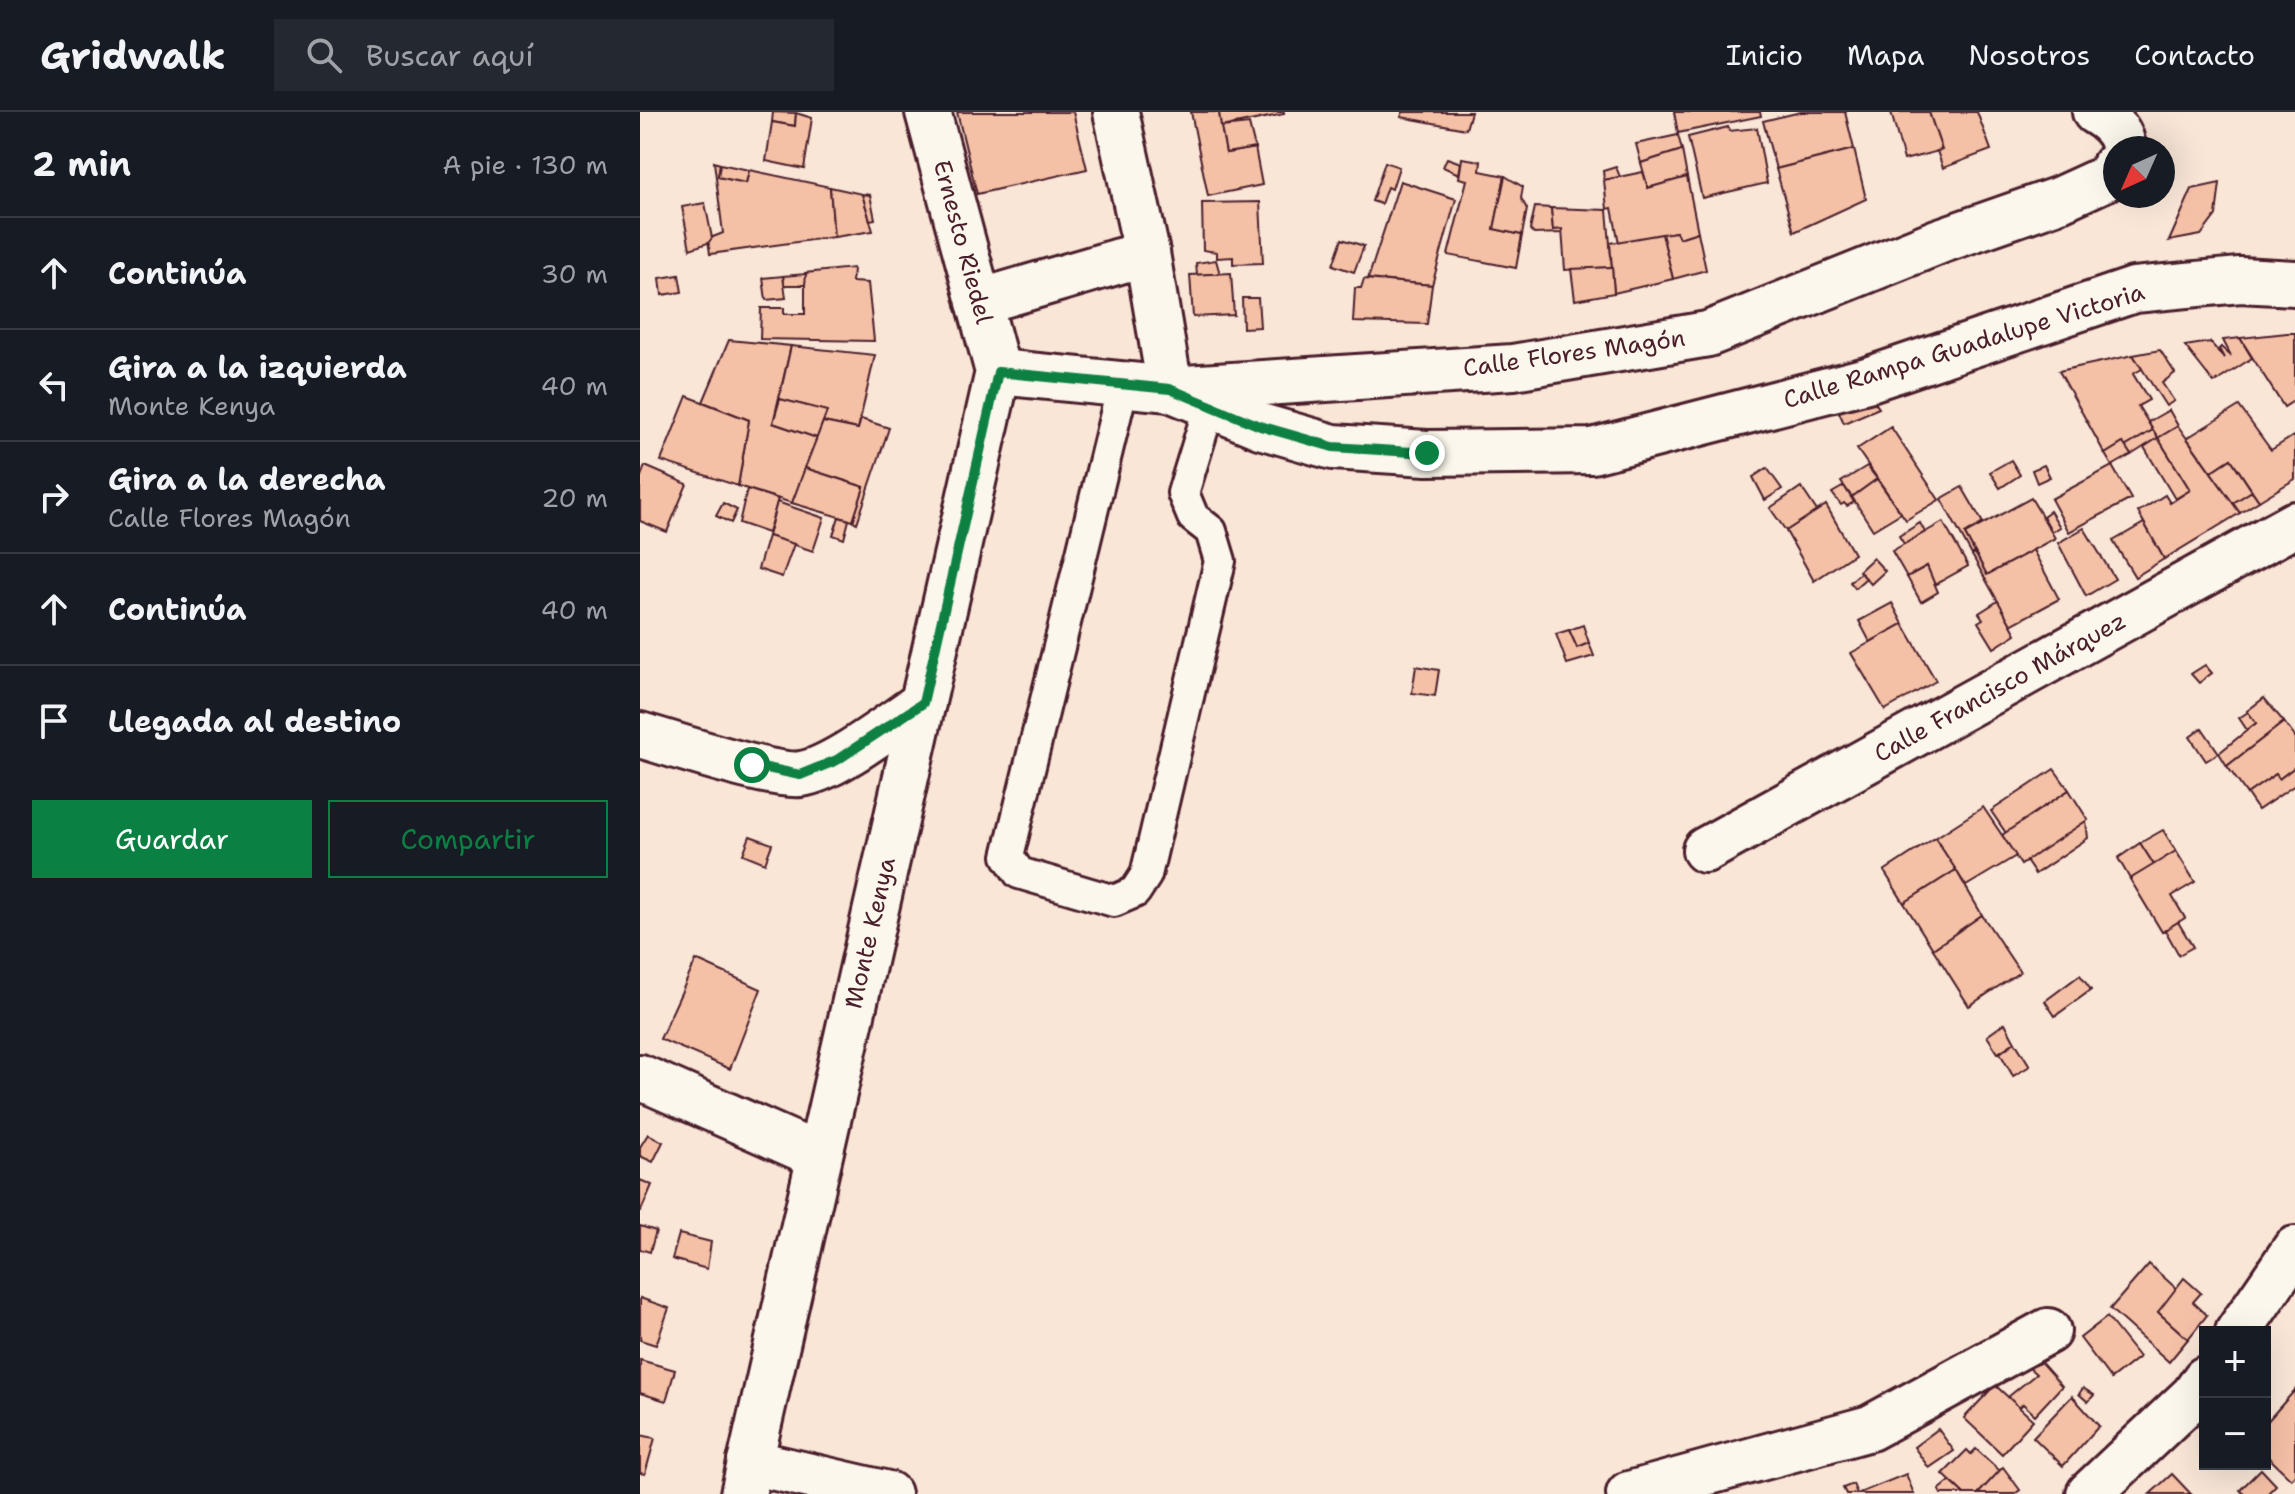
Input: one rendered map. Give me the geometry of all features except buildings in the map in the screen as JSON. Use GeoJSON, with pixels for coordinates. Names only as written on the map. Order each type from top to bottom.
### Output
{"type":"FeatureCollection","features":[{"type":"Feature","properties":{"kind":"street","name":"Ernesto Riedel"},"geometry":{"type":"LineString","coordinates":[[928,112],[998,372]]}},
{"type":"Feature","properties":{"kind":"street"},"geometry":{"type":"LineString","coordinates":[[1116,112],[1147,253],[1170,389]]}},
{"type":"Feature","properties":{"kind":"street"},"geometry":{"type":"LineString","coordinates":[[2095,112],[2106,118],[2121,136]]}},
{"type":"Feature","properties":{"kind":"street","name":"Calle Flores Magón"},"geometry":{"type":"LineString","coordinates":[[998,372],[1170,389],[1513,367],[1708,334],[1940,241],[2060,199],[2103,179]]}},
{"type":"Feature","properties":{"kind":"street"},"geometry":{"type":"LineString","coordinates":[[979,302],[1147,253]]}},
{"type":"Feature","properties":{"kind":"street","name":"Calle Rampa Guadalupe Victoria"},"geometry":{"type":"LineString","coordinates":[[1170,389],[1260,426],[1333,447],[1427,453],[1592,451],[1867,380],[2134,290],[2240,280],[2295,283]]}},
{"type":"Feature","properties":{"kind":"street","name":"Monte Kenya"},"geometry":{"type":"LineString","coordinates":[[747,1478],[998,372]]}},
{"type":"Feature","properties":{"kind":"street","name":"Calle Francisco Márquez"},"geometry":{"type":"LineString","coordinates":[[1705,850],[2295,524]]}},
{"type":"Feature","properties":{"kind":"street"},"geometry":{"type":"LineString","coordinates":[[640,735],[800,775],[837,760],[923,703]]}},
{"type":"Feature","properties":{"kind":"street"},"geometry":{"type":"LineString","coordinates":[[640,1077],[819,1156]]}},
{"type":"Feature","properties":{"kind":"street"},"geometry":{"type":"LineString","coordinates":[[2242,1326],[2295,1249]]}},
{"type":"Feature","properties":{"kind":"street"},"geometry":{"type":"LineString","coordinates":[[1629,1494],[1870,1428],[2048,1331]]}},
{"type":"Feature","properties":{"kind":"street"},"geometry":{"type":"LineString","coordinates":[[2089,1494],[2199,1388]]}},
{"type":"Feature","properties":{"kind":"street"},"geometry":{"type":"LineString","coordinates":[[747,1478],[888,1494]]}},
{"type":"Feature","properties":{"kind":"lane"},"geometry":{"type":"LineString","coordinates":[[1123,385],[1008,856],[1019,873],[1114,901],[1135,892],[1146,875],[1220,561],[1211,531],[1193,517],[1183,493],[1210,405]]}},
{"type":"Feature","properties":{"kind":"route"},"geometry":{"type":"LineString","coordinates":[[752,765],[800,775],[837,760],[923,703],[998,372],[1170,389],[1260,426],[1333,447],[1427,453]]}}]}
